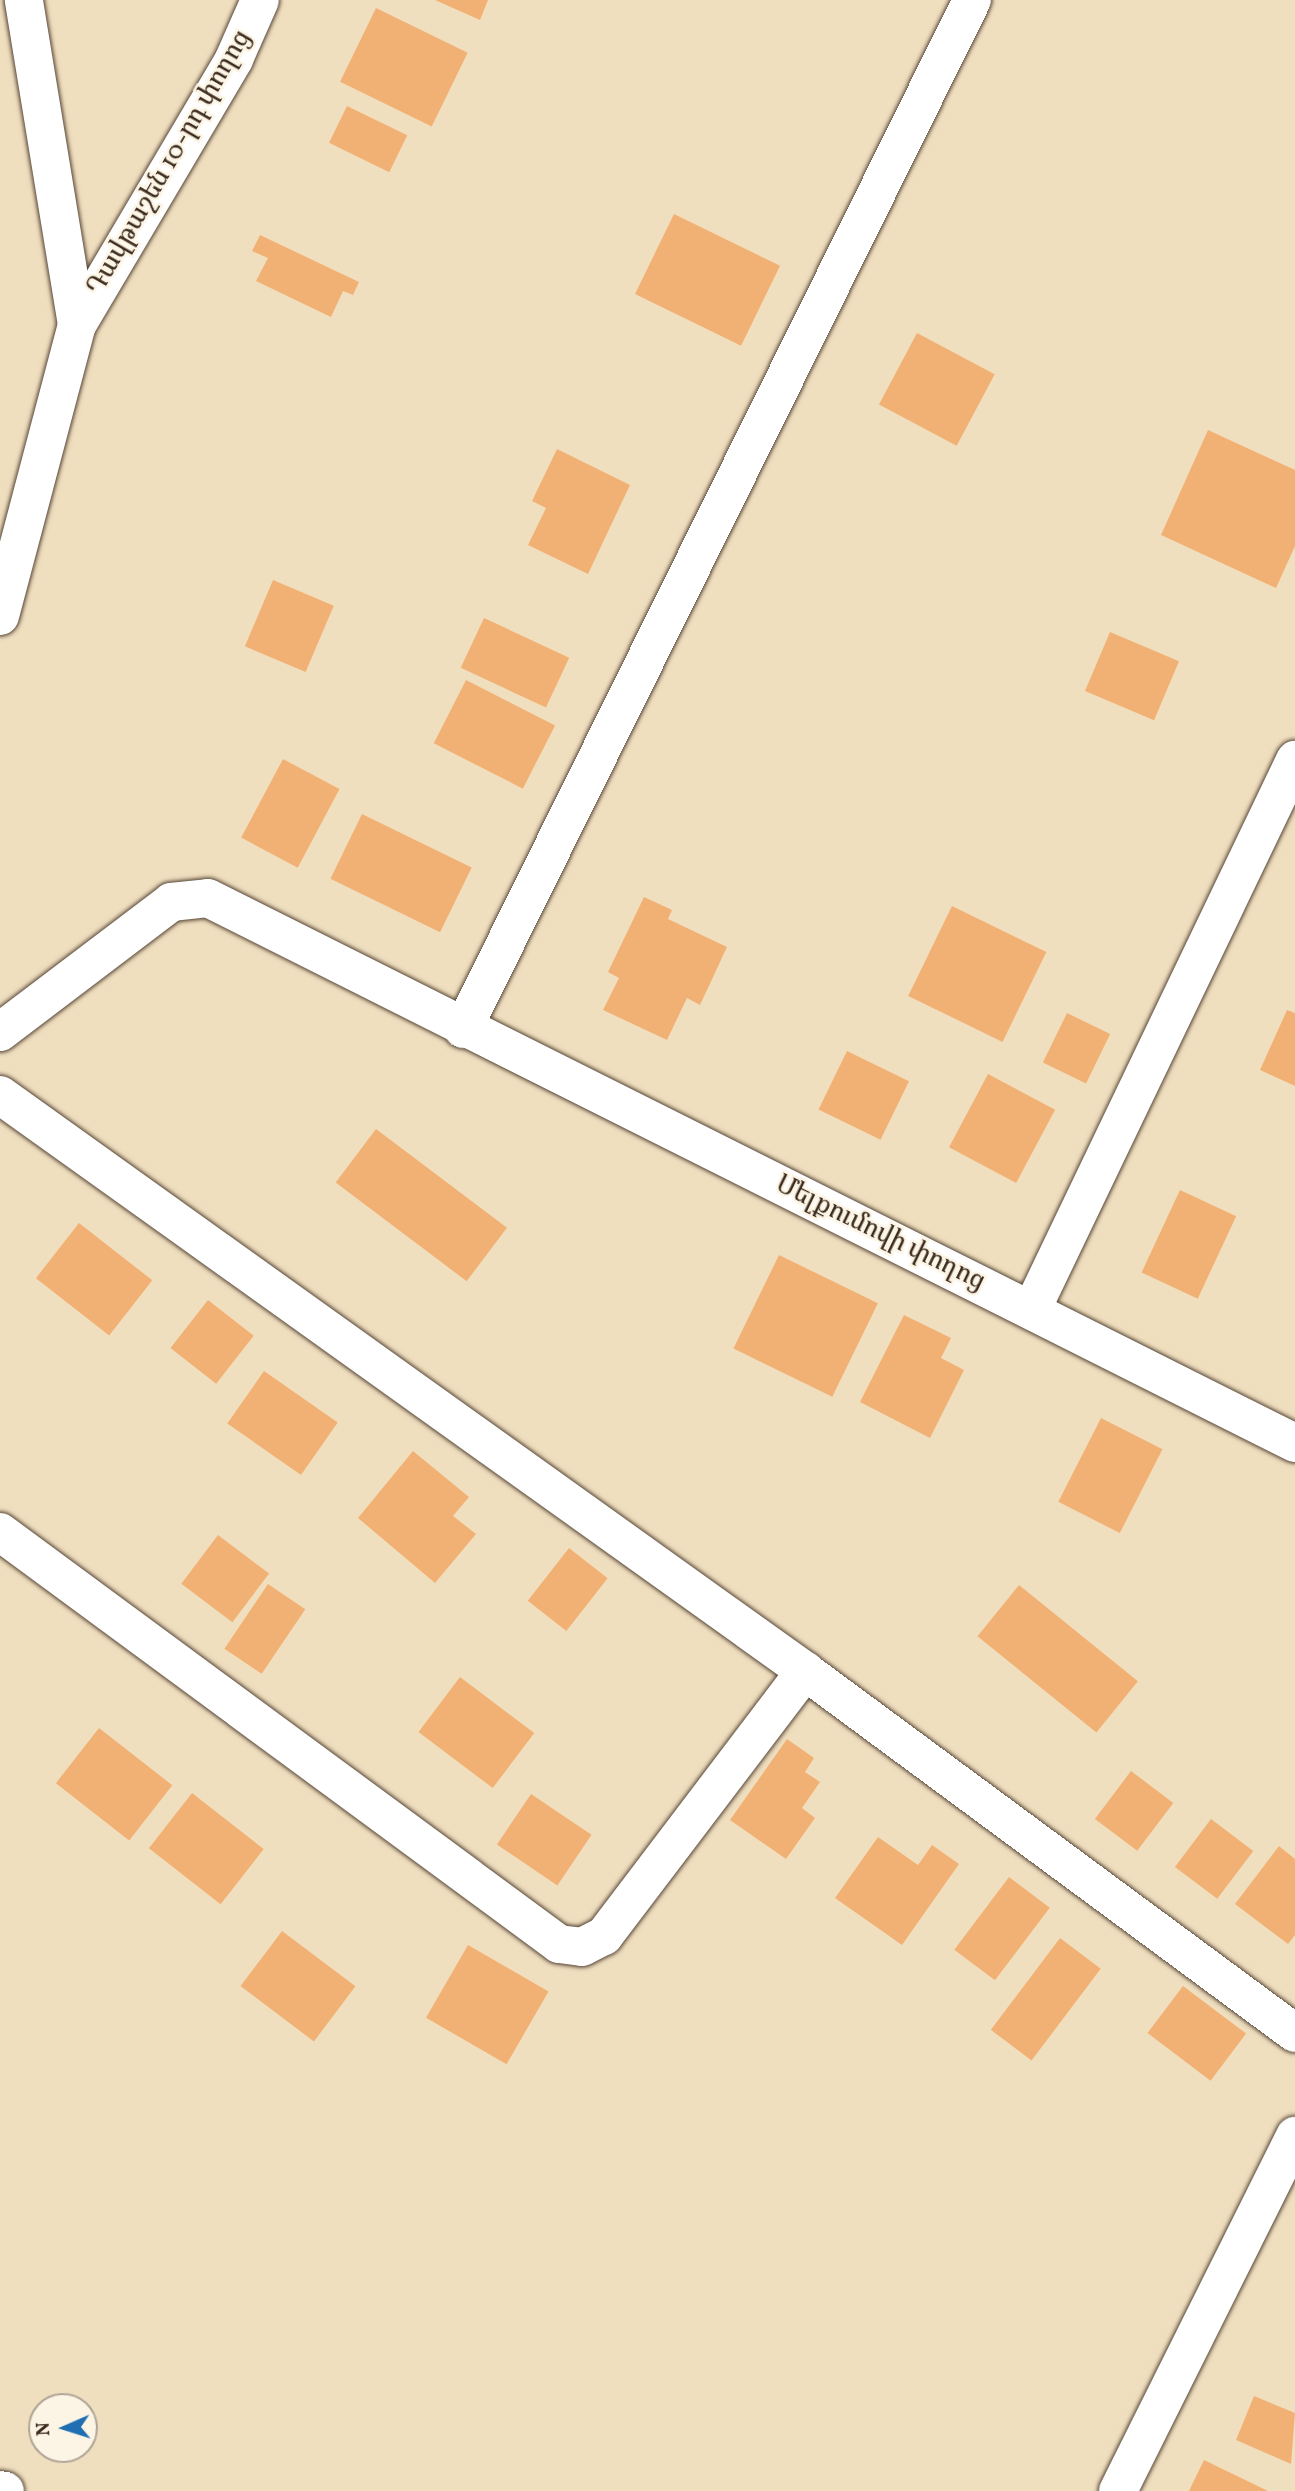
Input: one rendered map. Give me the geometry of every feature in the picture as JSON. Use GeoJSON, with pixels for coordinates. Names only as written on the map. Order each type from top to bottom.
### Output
{"type":"FeatureCollection","features":[{"type":"Feature","properties":{"kind":"street"},"geometry":{"type":"LineString","coordinates":[[0,617],[77,325],[24,0]]}},
{"type":"Feature","properties":{"kind":"street","name":"Դավթաշեն 10-րդ փողոց"},"geometry":{"type":"LineString","coordinates":[[77,325],[234,59],[260,0]]}},
{"type":"Feature","properties":{"kind":"street"},"geometry":{"type":"LineString","coordinates":[[463,1029],[972,0]]}},
{"type":"Feature","properties":{"kind":"street"},"geometry":{"type":"LineString","coordinates":[[1032,1309],[1295,762]]}},
{"type":"Feature","properties":{"kind":"street","name":"Մելքումովի փողոց"},"geometry":{"type":"LineString","coordinates":[[0,1032],[171,902],[208,898],[463,1029],[1032,1309],[1295,1443]]}},
{"type":"Feature","properties":{"kind":"street"},"geometry":{"type":"LineString","coordinates":[[0,1095],[805,1671],[1295,2033]]}},
{"type":"Feature","properties":{"kind":"street"},"geometry":{"type":"LineString","coordinates":[[0,1532],[559,1944],[582,1947],[604,1936],[805,1671]]}},
{"type":"Feature","properties":{"kind":"street"},"geometry":{"type":"LineString","coordinates":[[1118,2491],[1295,2136]]}},
{"type":"Feature","properties":{"kind":"building"},"geometry":{"type":"Polygon","coordinates":[[[435,0],[488,0],[480,20],[435,0]]]}},
{"type":"Feature","properties":{"kind":"building"},"geometry":{"type":"Polygon","coordinates":[[[376,8],[468,53],[432,126],[340,82],[376,8]]]}},
{"type":"Feature","properties":{"kind":"building"},"geometry":{"type":"Polygon","coordinates":[[[347,106],[407,135],[389,172],[329,143],[347,106]]]}},
{"type":"Feature","properties":{"kind":"building"},"geometry":{"type":"Polygon","coordinates":[[[674,214],[780,266],[741,346],[635,294],[674,214]]]}},
{"type":"Feature","properties":{"kind":"building"},"geometry":{"type":"Polygon","coordinates":[[[260,235],[359,282],[353,295],[343,291],[331,317],[256,281],[268,258],[252,251],[260,235]]]}},
{"type":"Feature","properties":{"kind":"building"},"geometry":{"type":"Polygon","coordinates":[[[917,333],[995,374],[957,446],[879,405],[917,333]]]}},
{"type":"Feature","properties":{"kind":"building"},"geometry":{"type":"Polygon","coordinates":[[[1208,430],[1295,470],[1295,546],[1276,588],[1161,535],[1208,430]]]}},
{"type":"Feature","properties":{"kind":"building"},"geometry":{"type":"Polygon","coordinates":[[[557,449],[630,485],[588,574],[528,545],[546,508],[532,501],[557,449]]]}},
{"type":"Feature","properties":{"kind":"building"},"geometry":{"type":"Polygon","coordinates":[[[273,580],[334,606],[306,672],[245,646],[273,580]]]}},
{"type":"Feature","properties":{"kind":"building"},"geometry":{"type":"Polygon","coordinates":[[[484,618],[569,658],[546,708],[461,668],[484,618]]]}},
{"type":"Feature","properties":{"kind":"building"},"geometry":{"type":"Polygon","coordinates":[[[1110,632],[1179,661],[1154,720],[1085,691],[1110,632]]]}},
{"type":"Feature","properties":{"kind":"building"},"geometry":{"type":"Polygon","coordinates":[[[466,680],[555,725],[523,789],[434,743],[466,680]]]}},
{"type":"Feature","properties":{"kind":"building"},"geometry":{"type":"Polygon","coordinates":[[[283,759],[340,789],[298,868],[241,838],[283,759]]]}},
{"type":"Feature","properties":{"kind":"building"},"geometry":{"type":"Polygon","coordinates":[[[362,814],[472,867],[440,932],[330,879],[362,814]]]}},
{"type":"Feature","properties":{"kind":"building"},"geometry":{"type":"Polygon","coordinates":[[[644,897],[672,910],[668,919],[727,947],[700,1005],[687,998],[667,1040],[603,1010],[619,978],[608,972],[644,897]]]}},
{"type":"Feature","properties":{"kind":"building"},"geometry":{"type":"Polygon","coordinates":[[[952,906],[1046,952],[1003,1042],[908,996],[952,906]]]}},
{"type":"Feature","properties":{"kind":"building"},"geometry":{"type":"Polygon","coordinates":[[[1287,1010],[1295,1013],[1295,1086],[1260,1070],[1287,1010]]]}},
{"type":"Feature","properties":{"kind":"building"},"geometry":{"type":"Polygon","coordinates":[[[1067,1013],[1110,1034],[1086,1083],[1043,1062],[1067,1013]]]}},
{"type":"Feature","properties":{"kind":"building"},"geometry":{"type":"Polygon","coordinates":[[[847,1051],[909,1081],[881,1140],[819,1109],[847,1051]]]}},
{"type":"Feature","properties":{"kind":"building"},"geometry":{"type":"Polygon","coordinates":[[[988,1074],[1055,1110],[1016,1183],[949,1147],[988,1074]]]}},
{"type":"Feature","properties":{"kind":"building"},"geometry":{"type":"Polygon","coordinates":[[[376,1129],[507,1228],[467,1281],[336,1183],[376,1129]]]}},
{"type":"Feature","properties":{"kind":"building"},"geometry":{"type":"Polygon","coordinates":[[[1180,1190],[1236,1216],[1198,1299],[1142,1272],[1180,1190]]]}},
{"type":"Feature","properties":{"kind":"building"},"geometry":{"type":"Polygon","coordinates":[[[79,1223],[152,1280],[109,1335],[36,1278],[79,1223]]]}},
{"type":"Feature","properties":{"kind":"building"},"geometry":{"type":"Polygon","coordinates":[[[779,1255],[878,1303],[832,1397],[733,1348],[779,1255]]]}},
{"type":"Feature","properties":{"kind":"building"},"geometry":{"type":"Polygon","coordinates":[[[208,1300],[254,1336],[216,1384],[170,1348],[208,1300]]]}},
{"type":"Feature","properties":{"kind":"building"},"geometry":{"type":"Polygon","coordinates":[[[904,1315],[951,1338],[941,1358],[964,1370],[930,1438],[860,1402],[904,1315]]]}},
{"type":"Feature","properties":{"kind":"building"},"geometry":{"type":"Polygon","coordinates":[[[264,1371],[338,1423],[301,1475],[227,1423],[264,1371]]]}},
{"type":"Feature","properties":{"kind":"building"},"geometry":{"type":"Polygon","coordinates":[[[1101,1418],[1162,1449],[1120,1533],[1058,1502],[1101,1418]]]}},
{"type":"Feature","properties":{"kind":"building"},"geometry":{"type":"Polygon","coordinates":[[[413,1451],[469,1497],[453,1516],[476,1534],[435,1583],[358,1518],[413,1451]]]}},
{"type":"Feature","properties":{"kind":"building"},"geometry":{"type":"Polygon","coordinates":[[[218,1535],[269,1574],[232,1622],[181,1584],[218,1535]]]}},
{"type":"Feature","properties":{"kind":"building"},"geometry":{"type":"Polygon","coordinates":[[[569,1548],[608,1578],[566,1631],[528,1601],[569,1548]]]}},
{"type":"Feature","properties":{"kind":"building"},"geometry":{"type":"Polygon","coordinates":[[[268,1584],[305,1609],[262,1674],[224,1649],[268,1584]]]}},
{"type":"Feature","properties":{"kind":"building"},"geometry":{"type":"Polygon","coordinates":[[[1019,1585],[1138,1681],[1096,1733],[977,1636],[1019,1585]]]}},
{"type":"Feature","properties":{"kind":"building"},"geometry":{"type":"Polygon","coordinates":[[[460,1677],[534,1733],[493,1788],[418,1732],[460,1677]]]}},
{"type":"Feature","properties":{"kind":"building"},"geometry":{"type":"Polygon","coordinates":[[[99,1728],[172,1785],[129,1840],[56,1783],[99,1728]]]}},
{"type":"Feature","properties":{"kind":"building"},"geometry":{"type":"Polygon","coordinates":[[[787,1739],[814,1758],[805,1772],[820,1782],[802,1808],[815,1818],[786,1859],[730,1820],[787,1739]]]}},
{"type":"Feature","properties":{"kind":"building"},"geometry":{"type":"Polygon","coordinates":[[[1131,1771],[1173,1803],[1137,1851],[1095,1819],[1131,1771]]]}},
{"type":"Feature","properties":{"kind":"building"},"geometry":{"type":"Polygon","coordinates":[[[192,1793],[264,1849],[221,1904],[149,1848],[192,1793]]]}},
{"type":"Feature","properties":{"kind":"building"},"geometry":{"type":"Polygon","coordinates":[[[531,1794],[592,1835],[557,1885],[497,1845],[531,1794]]]}},
{"type":"Feature","properties":{"kind":"building"},"geometry":{"type":"Polygon","coordinates":[[[1211,1819],[1253,1851],[1217,1899],[1175,1867],[1211,1819]]]}},
{"type":"Feature","properties":{"kind":"building"},"geometry":{"type":"Polygon","coordinates":[[[878,1837],[918,1865],[932,1845],[959,1864],[902,1945],[835,1898],[878,1837]]]}},
{"type":"Feature","properties":{"kind":"building"},"geometry":{"type":"Polygon","coordinates":[[[1279,1846],[1295,1859],[1295,1935],[1288,1944],[1235,1904],[1279,1846]]]}},
{"type":"Feature","properties":{"kind":"building"},"geometry":{"type":"Polygon","coordinates":[[[1009,1877],[1050,1908],[995,1980],[954,1950],[1009,1877]]]}},
{"type":"Feature","properties":{"kind":"building"},"geometry":{"type":"Polygon","coordinates":[[[282,1931],[355,1986],[314,2041],[240,1986],[282,1931]]]}},
{"type":"Feature","properties":{"kind":"building"},"geometry":{"type":"Polygon","coordinates":[[[1060,1938],[1101,1969],[1032,2061],[991,2030],[1060,1938]]]}},
{"type":"Feature","properties":{"kind":"building"},"geometry":{"type":"Polygon","coordinates":[[[468,1945],[549,1992],[507,2064],[426,2018],[468,1945]]]}},
{"type":"Feature","properties":{"kind":"building"},"geometry":{"type":"Polygon","coordinates":[[[1183,1986],[1246,2034],[1211,2081],[1147,2033],[1183,1986]]]}},
{"type":"Feature","properties":{"kind":"building"},"geometry":{"type":"Polygon","coordinates":[[[1254,2396],[1295,2413],[1291,2464],[1236,2440],[1254,2396]]]}},
{"type":"Feature","properties":{"kind":"building"},"geometry":{"type":"Polygon","coordinates":[[[1204,2460],[1268,2491],[1189,2491],[1204,2460]]]}}]}
